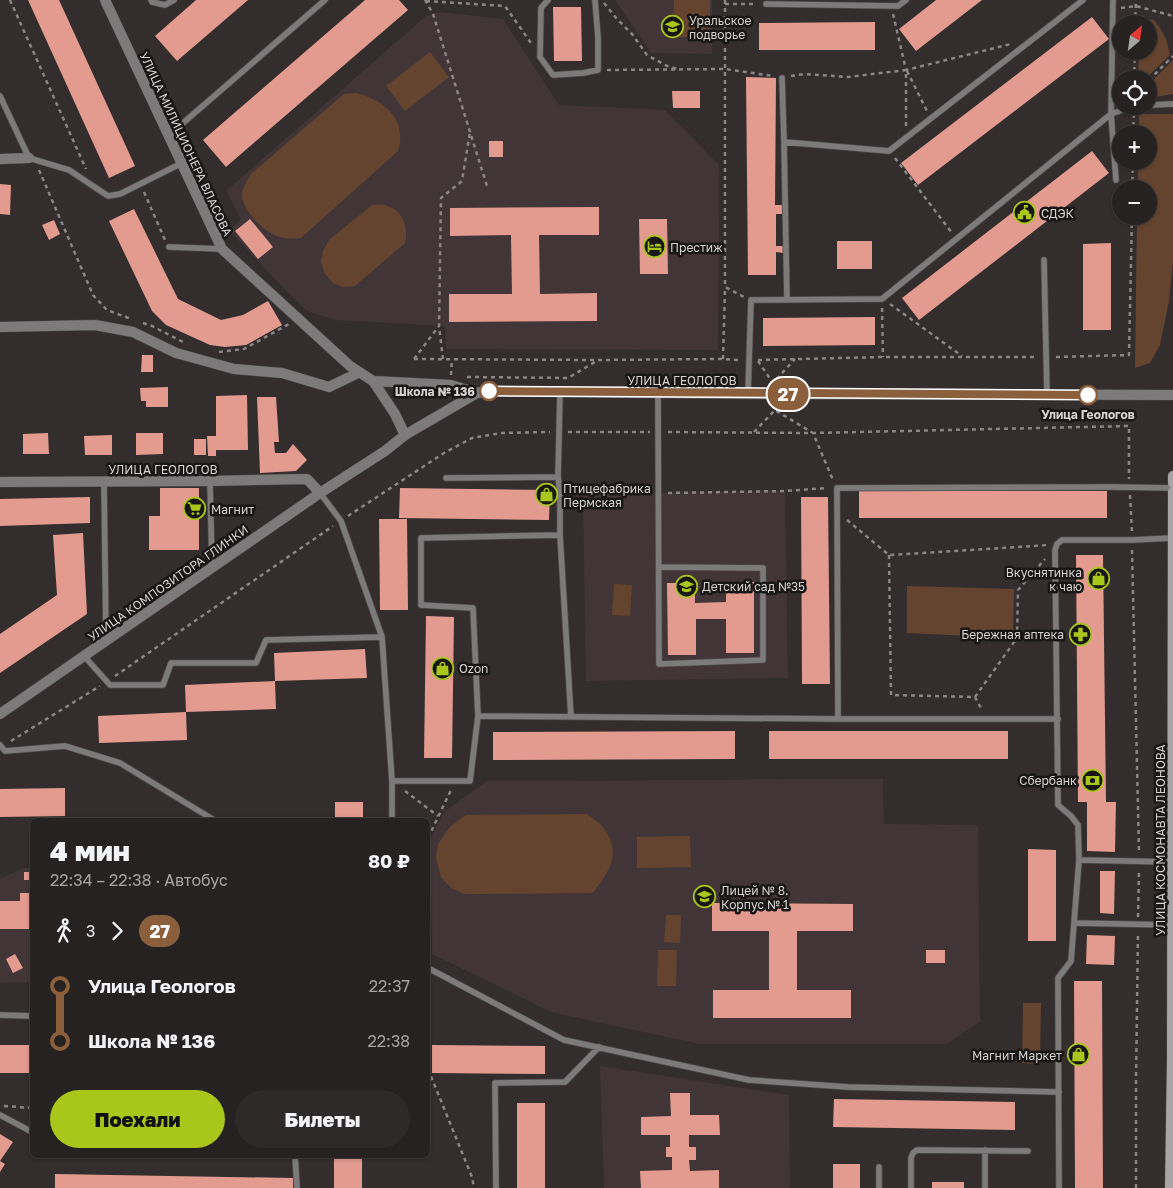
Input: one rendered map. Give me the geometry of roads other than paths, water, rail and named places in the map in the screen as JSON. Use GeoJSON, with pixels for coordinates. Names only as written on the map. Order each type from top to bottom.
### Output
{"type":"FeatureCollection","features":[{"type":"Feature","properties":{"kind":"main road"},"geometry":{"type":"LineString","coordinates":[[1173,476],[1173,483]]}},
{"type":"Feature","properties":{"kind":"main road","name":"УЛИЦА КОСМОНАВТА ЛЕОНОВА"},"geometry":{"type":"LineString","coordinates":[[1170,1188],[1173,490]]}},
{"type":"Feature","properties":{"kind":"street","name":"УЛИЦА МИЛИЦИОНЕРА ВЛАСОВА"},"geometry":{"type":"LineString","coordinates":[[106,0],[222,248],[350,366],[373,381],[395,414],[405,435]]}},
{"type":"Feature","properties":{"kind":"street"},"geometry":{"type":"LineString","coordinates":[[0,159],[32,159]]}},
{"type":"Feature","properties":{"kind":"street"},"geometry":{"type":"LineString","coordinates":[[0,327],[95,325],[134,332],[176,353],[234,368],[282,373],[328,387],[358,373]]}},
{"type":"Feature","properties":{"kind":"street","name":"УЛИЦА ГЕОЛОГОВ"},"geometry":{"type":"LineString","coordinates":[[373,381],[451,385],[477,393],[489,391],[1173,395]]}},
{"type":"Feature","properties":{"kind":"street","name":"УЛИЦА КОМПОЗИТОРА ГЛИНКИ"},"geometry":{"type":"LineString","coordinates":[[0,714],[320,493],[385,451],[405,435],[477,393]]}},
{"type":"Feature","properties":{"kind":"street","name":"УЛИЦА ГЕОЛОГОВ"},"geometry":{"type":"LineString","coordinates":[[0,482],[307,479],[320,493]]}},
{"type":"Feature","properties":{"kind":"lane"},"geometry":{"type":"LineString","coordinates":[[151,0],[165,6],[174,0]]}},
{"type":"Feature","properties":{"kind":"lane"},"geometry":{"type":"LineString","coordinates":[[168,136],[325,0]]}},
{"type":"Feature","properties":{"kind":"lane"},"geometry":{"type":"LineString","coordinates":[[548,0],[541,8],[540,57],[553,76],[598,70],[595,0]]}},
{"type":"Feature","properties":{"kind":"lane"},"geometry":{"type":"LineString","coordinates":[[766,4],[898,6],[906,0]]}},
{"type":"Feature","properties":{"kind":"lane"},"geometry":{"type":"LineString","coordinates":[[784,142],[889,150],[1083,0]]}},
{"type":"Feature","properties":{"kind":"lane"},"geometry":{"type":"LineString","coordinates":[[1113,0],[1111,114],[1116,180]]}},
{"type":"Feature","properties":{"kind":"lane"},"geometry":{"type":"LineString","coordinates":[[782,78],[787,300]]}},
{"type":"Feature","properties":{"kind":"lane"},"geometry":{"type":"LineString","coordinates":[[0,96],[32,159],[69,170],[108,196],[120,194],[182,163]]}},
{"type":"Feature","properties":{"kind":"lane"},"geometry":{"type":"LineString","coordinates":[[1157,105],[1173,104]]}},
{"type":"Feature","properties":{"kind":"lane"},"geometry":{"type":"LineString","coordinates":[[748,393],[751,300],[882,299],[1111,114]]}},
{"type":"Feature","properties":{"kind":"lane"},"geometry":{"type":"LineString","coordinates":[[169,248],[222,248]]}},
{"type":"Feature","properties":{"kind":"lane"},"geometry":{"type":"LineString","coordinates":[[1044,260],[1047,395]]}},
{"type":"Feature","properties":{"kind":"lane"},"geometry":{"type":"LineString","coordinates":[[560,392],[558,477],[571,717]]}},
{"type":"Feature","properties":{"kind":"lane"},"geometry":{"type":"LineString","coordinates":[[658,392],[659,664],[763,660],[763,568],[659,567]]}},
{"type":"Feature","properties":{"kind":"lane"},"geometry":{"type":"LineString","coordinates":[[446,478],[558,477]]}},
{"type":"Feature","properties":{"kind":"lane"},"geometry":{"type":"LineString","coordinates":[[210,481],[212,567]]}},
{"type":"Feature","properties":{"kind":"lane"},"geometry":{"type":"LineString","coordinates":[[104,482],[106,640]]}},
{"type":"Feature","properties":{"kind":"lane"},"geometry":{"type":"LineString","coordinates":[[838,719],[837,488],[1129,488],[1173,490]]}},
{"type":"Feature","properties":{"kind":"lane"},"geometry":{"type":"LineString","coordinates":[[320,493],[341,521],[382,637],[392,781],[392,818]]}},
{"type":"Feature","properties":{"kind":"lane"},"geometry":{"type":"LineString","coordinates":[[392,781],[470,781],[478,716],[473,608],[421,605],[422,538],[560,535]]}},
{"type":"Feature","properties":{"kind":"lane"},"geometry":{"type":"LineString","coordinates":[[1059,1188],[1058,978],[1071,961],[1079,860],[1078,826],[1071,816],[1058,805],[1055,550],[1057,544],[1062,540],[1173,538]]}},
{"type":"Feature","properties":{"kind":"lane"},"geometry":{"type":"LineString","coordinates":[[84,656],[110,685],[163,685],[171,663],[256,663],[266,640],[382,637]]}},
{"type":"Feature","properties":{"kind":"lane"},"geometry":{"type":"LineString","coordinates":[[478,716],[1058,719]]}},
{"type":"Feature","properties":{"kind":"lane"},"geometry":{"type":"LineString","coordinates":[[1,746],[5,751],[65,746],[120,763],[211,818]]}},
{"type":"Feature","properties":{"kind":"lane"},"geometry":{"type":"LineString","coordinates":[[1079,860],[1172,862]]}},
{"type":"Feature","properties":{"kind":"lane"},"geometry":{"type":"LineString","coordinates":[[1074,923],[1172,925]]}},
{"type":"Feature","properties":{"kind":"lane"},"geometry":{"type":"LineString","coordinates":[[430,969],[564,1040],[749,1080],[848,1087],[1059,1092]]}},
{"type":"Feature","properties":{"kind":"lane"},"geometry":{"type":"LineString","coordinates":[[0,1015],[30,1016]]}},
{"type":"Feature","properties":{"kind":"lane"},"geometry":{"type":"LineString","coordinates":[[496,1188],[495,1083],[565,1082],[598,1047]]}},
{"type":"Feature","properties":{"kind":"lane"},"geometry":{"type":"LineString","coordinates":[[0,1115],[30,1131]]}},
{"type":"Feature","properties":{"kind":"lane"},"geometry":{"type":"LineString","coordinates":[[911,1188],[911,1158],[917,1150],[1028,1150]]}},
{"type":"Feature","properties":{"kind":"lane"},"geometry":{"type":"LineString","coordinates":[[985,1150],[985,1188]]}},
{"type":"Feature","properties":{"kind":"lane"},"geometry":{"type":"LineString","coordinates":[[296,1158],[297,1188]]}},
{"type":"Feature","properties":{"kind":"lane"},"geometry":{"type":"LineString","coordinates":[[879,1167],[879,1188]]}},
{"type":"Feature","properties":{"kind":"place","name":"Уральское подворье"},"geometry":{"type":"Point","coordinates":[673,27]}},
{"type":"Feature","properties":{"kind":"place","name":"СДЭК"},"geometry":{"type":"Point","coordinates":[1025,213]}},
{"type":"Feature","properties":{"kind":"place","name":"Престиж"},"geometry":{"type":"Point","coordinates":[654,247]}},
{"type":"Feature","properties":{"kind":"place","name":"Школа № 136"},"geometry":{"type":"Point","coordinates":[489,391]}},
{"type":"Feature","properties":{"kind":"place","name":"Улица Геологов"},"geometry":{"type":"Point","coordinates":[1088,395]}},
{"type":"Feature","properties":{"kind":"place","name":"Птицефабрика Пермская"},"geometry":{"type":"Point","coordinates":[547,495]}},
{"type":"Feature","properties":{"kind":"place","name":"Магнит"},"geometry":{"type":"Point","coordinates":[195,509]}},
{"type":"Feature","properties":{"kind":"place","name":"Вкуснятинка к чаю"},"geometry":{"type":"Point","coordinates":[1098,579]}},
{"type":"Feature","properties":{"kind":"place","name":"Детский сад №35"},"geometry":{"type":"Point","coordinates":[686,586]}},
{"type":"Feature","properties":{"kind":"place","name":"Бережная аптека"},"geometry":{"type":"Point","coordinates":[1080,634]}},
{"type":"Feature","properties":{"kind":"place","name":"Ozon"},"geometry":{"type":"Point","coordinates":[443,668]}},
{"type":"Feature","properties":{"kind":"place","name":"Сбербанк"},"geometry":{"type":"Point","coordinates":[1093,780]}},
{"type":"Feature","properties":{"kind":"place","name":"Лицей № 8. Корпус № 1"},"geometry":{"type":"Point","coordinates":[705,897]}},
{"type":"Feature","properties":{"kind":"place","name":"Магнит Маркет"},"geometry":{"type":"Point","coordinates":[1078,1055]}}]}
